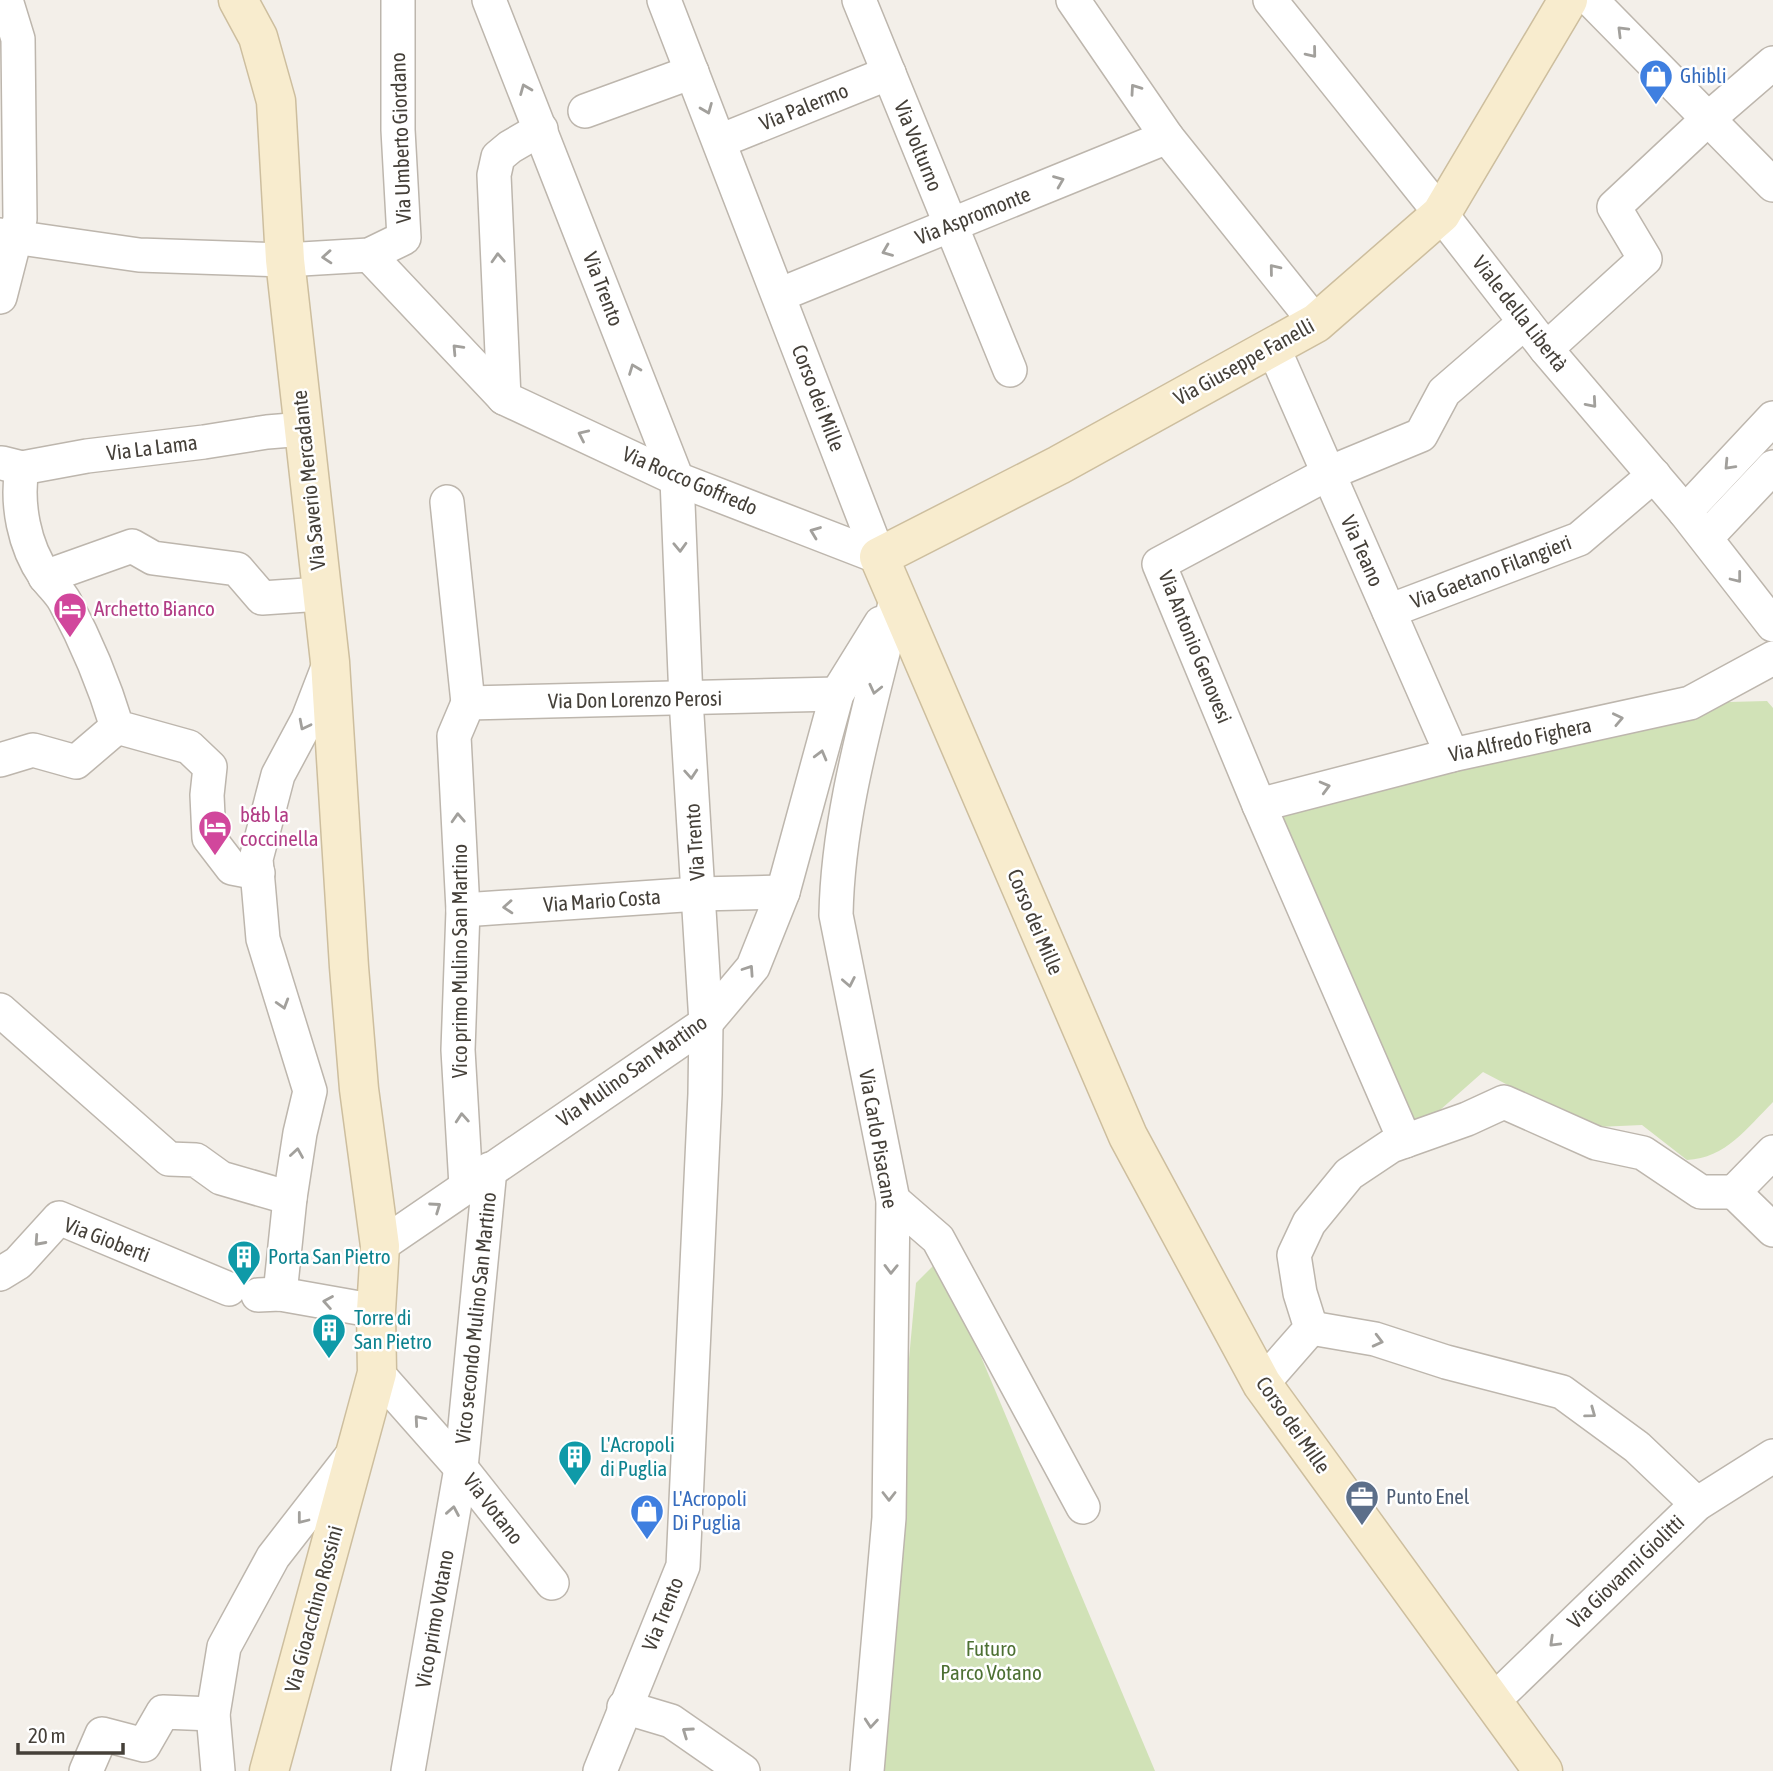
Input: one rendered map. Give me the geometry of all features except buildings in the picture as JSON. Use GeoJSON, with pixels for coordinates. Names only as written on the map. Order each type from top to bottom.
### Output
{"type":"FeatureCollection","features":[{"type":"Feature","properties":{"kind":"street"},"geometry":{"type":"LineString","coordinates":[[0,297],[8,236],[20,219],[18,39],[6,0]]}},
{"type":"Feature","properties":{"kind":"street","name":"Via Umberto Giordano"},"geometry":{"type":"LineString","coordinates":[[369,255],[404,238],[398,130],[398,0]]}},
{"type":"Feature","properties":{"kind":"street","name":"Via Trento"},"geometry":{"type":"LineString","coordinates":[[489,0],[677,478],[686,699],[706,1023],[683,1566],[600,1771]]}},
{"type":"Feature","properties":{"kind":"street","name":"Corso dei Mille"},"geometry":{"type":"LineString","coordinates":[[664,0],[896,599],[1128,1136],[1262,1384],[1491,1703],[1543,1771]]}},
{"type":"Feature","properties":{"kind":"street","name":"Via Volturno"},"geometry":{"type":"LineString","coordinates":[[859,0],[1010,370]]}},
{"type":"Feature","properties":{"kind":"street"},"geometry":{"type":"LineString","coordinates":[[1073,0],[1167,136],[1317,323]]}},
{"type":"Feature","properties":{"kind":"street","name":"Viale della Libertà"},"geometry":{"type":"LineString","coordinates":[[1270,0],[1525,323],[1685,512],[1773,625]]}},
{"type":"Feature","properties":{"kind":"street","name":"Via Giuseppe Fanelli"},"geometry":{"type":"LineString","coordinates":[[879,557],[1059,465],[1317,323],[1441,214],[1569,0]]}},
{"type":"Feature","properties":{"kind":"street"},"geometry":{"type":"LineString","coordinates":[[1591,0],[1773,185]]}},
{"type":"Feature","properties":{"kind":"street","name":"Via Saverio Mercadante"},"geometry":{"type":"LineString","coordinates":[[240,1],[258,37],[276,101],[285,260],[320,594],[330,662],[349,967]]}},
{"type":"Feature","properties":{"kind":"street"},"geometry":{"type":"LineString","coordinates":[[1546,349],[1645,259],[1614,207],[1708,119],[1773,63]]}},
{"type":"Feature","properties":{"kind":"street"},"geometry":{"type":"LineString","coordinates":[[585,111],[692,72]]}},
{"type":"Feature","properties":{"kind":"street","name":"Via Palermo"},"geometry":{"type":"LineString","coordinates":[[720,142],[888,74]]}},
{"type":"Feature","properties":{"kind":"street"},"geometry":{"type":"LineString","coordinates":[[504,398],[494,175],[498,157],[541,129]]}},
{"type":"Feature","properties":{"kind":"street","name":"Via Aspromonte"},"geometry":{"type":"LineString","coordinates":[[779,295],[1167,136]]}},
{"type":"Feature","properties":{"kind":"street"},"geometry":{"type":"LineString","coordinates":[[8,236],[139,255],[285,260],[369,255]]}},
{"type":"Feature","properties":{"kind":"street","name":"Via Rocco Goffredo"},"geometry":{"type":"LineString","coordinates":[[369,255],[504,398],[677,478],[879,557]]}},
{"type":"Feature","properties":{"kind":"street","name":"Via Antonio Genovesi"},"geometry":{"type":"LineString","coordinates":[[1405,1141],[1259,805],[1159,564],[1329,473],[1420,435],[1444,392],[1525,323]]}},
{"type":"Feature","properties":{"kind":"street","name":"Via Teano"},"geometry":{"type":"LineString","coordinates":[[1273,347],[1451,755]]}},
{"type":"Feature","properties":{"kind":"street"},"geometry":{"type":"LineString","coordinates":[[1685,512],[1773,418]]}},
{"type":"Feature","properties":{"kind":"street","name":"Via La Lama"},"geometry":{"type":"LineString","coordinates":[[11,465],[304,429]]}},
{"type":"Feature","properties":{"kind":"street"},"geometry":{"type":"LineString","coordinates":[[11,465],[20,484],[27,546],[45,577],[64,600],[103,688],[117,727]]}},
{"type":"Feature","properties":{"kind":"street"},"geometry":{"type":"LineString","coordinates":[[1706,538],[1773,467]]}},
{"type":"Feature","properties":{"kind":"street","name":"Via Gaetano Filangieri"},"geometry":{"type":"LineString","coordinates":[[1388,611],[1579,539],[1654,475]]}},
{"type":"Feature","properties":{"kind":"street"},"geometry":{"type":"LineString","coordinates":[[447,502],[468,704]]}},
{"type":"Feature","properties":{"kind":"street"},"geometry":{"type":"LineString","coordinates":[[45,577],[132,546],[153,558],[237,569],[262,598],[320,594]]}},
{"type":"Feature","properties":{"kind":"street","name":"Via Mulino San Martino"},"geometry":{"type":"LineString","coordinates":[[380,1246],[706,1023],[753,967],[783,892],[837,694],[896,599]]}},
{"type":"Feature","properties":{"kind":"street","name":"Via Carlo Pisacane"},"geometry":{"type":"LineString","coordinates":[[867,1771],[889,1518],[892,1200],[836,915],[837,874],[848,799],[896,599]]}},
{"type":"Feature","properties":{"kind":"street","name":"Via Alfredo Fighera"},"geometry":{"type":"LineString","coordinates":[[1259,805],[1451,755],[1690,703],[1773,658]]}},
{"type":"Feature","properties":{"kind":"street"},"geometry":{"type":"LineString","coordinates":[[330,662],[308,719],[278,775],[256,859],[263,939],[310,1091],[300,1133],[290,1198],[256,1293],[376,1311]]}},
{"type":"Feature","properties":{"kind":"street","name":"Via Don Lorenzo Perosi"},"geometry":{"type":"LineString","coordinates":[[468,704],[837,694]]}},
{"type":"Feature","properties":{"kind":"street","name":"Vico primo Mulino San Martino"},"geometry":{"type":"LineString","coordinates":[[468,704],[454,736],[463,910],[458,1051],[478,1178]]}},
{"type":"Feature","properties":{"kind":"street"},"geometry":{"type":"LineString","coordinates":[[0,760],[33,750],[76,762],[117,727]]}},
{"type":"Feature","properties":{"kind":"street"},"geometry":{"type":"LineString","coordinates":[[117,727],[189,747],[210,767],[207,795],[209,838],[232,868],[258,873]]}},
{"type":"Feature","properties":{"kind":"street","name":"Via Mario Costa"},"geometry":{"type":"LineString","coordinates":[[463,910],[698,894],[783,892]]}},
{"type":"Feature","properties":{"kind":"street","name":"Via Gioacchino Rossini"},"geometry":{"type":"LineString","coordinates":[[269,1771],[377,1373],[376,1311],[380,1246],[359,1089],[349,967]]}},
{"type":"Feature","properties":{"kind":"street"},"geometry":{"type":"LineString","coordinates":[[0,1010],[169,1159],[196,1160],[221,1178],[290,1198]]}},
{"type":"Feature","properties":{"kind":"street"},"geometry":{"type":"LineString","coordinates":[[310,1091],[359,1089]]}},
{"type":"Feature","properties":{"kind":"street"},"geometry":{"type":"LineString","coordinates":[[1311,1328],[1300,1293],[1294,1255],[1309,1223],[1349,1174],[1391,1146],[1467,1119],[1504,1102],[1596,1143],[1643,1153],[1701,1192],[1734,1192],[1773,1230]]}},
{"type":"Feature","properties":{"kind":"street"},"geometry":{"type":"LineString","coordinates":[[1734,1192],[1773,1153]]}},
{"type":"Feature","properties":{"kind":"street","name":"Vico secondo Mulino San Martino"},"geometry":{"type":"LineString","coordinates":[[461,1468],[478,1178]]}},
{"type":"Feature","properties":{"kind":"street"},"geometry":{"type":"LineString","coordinates":[[892,1200],[938,1238],[1083,1507]]}},
{"type":"Feature","properties":{"kind":"street","name":"Via Gioberti"},"geometry":{"type":"LineString","coordinates":[[0,1273],[18,1263],[59,1218],[256,1293]]}},
{"type":"Feature","properties":{"kind":"street"},"geometry":{"type":"LineString","coordinates":[[1262,1384],[1311,1328]]}},
{"type":"Feature","properties":{"kind":"street"},"geometry":{"type":"LineString","coordinates":[[1311,1328],[1375,1339],[1446,1362],[1562,1392],[1637,1447],[1697,1504]]}},
{"type":"Feature","properties":{"kind":"street","name":"Via Votano"},"geometry":{"type":"LineString","coordinates":[[377,1373],[461,1468],[552,1583]]}},
{"type":"Feature","properties":{"kind":"street","name":"Via Gioacchino Rossini"},"geometry":{"type":"LineString","coordinates":[[218,1771],[213,1714],[224,1647],[273,1557],[359,1446]]}},
{"type":"Feature","properties":{"kind":"street","name":"Via Giovanni Giolitti"},"geometry":{"type":"LineString","coordinates":[[1491,1703],[1697,1504],[1773,1456]]}},
{"type":"Feature","properties":{"kind":"street","name":"Vico primo Votano"},"geometry":{"type":"LineString","coordinates":[[408,1771],[461,1468]]}},
{"type":"Feature","properties":{"kind":"street"},"geometry":{"type":"LineString","coordinates":[[624,1707],[671,1721],[743,1771]]}},
{"type":"Feature","properties":{"kind":"street"},"geometry":{"type":"LineString","coordinates":[[86,1771],[102,1734],[144,1745],[163,1712],[213,1714]]}},
{"type":"Feature","properties":{"kind":"green space"},"geometry":{"type":"Polygon","coordinates":[[[1767,701],[1773,708],[1773,1102],[1724,1148],[1701,1158],[1687,1160],[1642,1125],[1597,1127],[1565,1115],[1483,1072],[1405,1141],[1259,805],[1690,703],[1767,701]]]}},
{"type":"Feature","properties":{"kind":"green space","name":"Futuro Parco Votano"},"geometry":{"type":"Polygon","coordinates":[[[940,1259],[1155,1771],[871,1771],[916,1283],[940,1259]]]}},
{"type":"Feature","properties":{"kind":"place","name":"Ghibli"},"geometry":{"type":"Point","coordinates":[1656,106]}},
{"type":"Feature","properties":{"kind":"place","name":"Archetto Bianco"},"geometry":{"type":"Point","coordinates":[70,639]}},
{"type":"Feature","properties":{"kind":"place","name":"b&b la coccinella"},"geometry":{"type":"Point","coordinates":[215,857]}},
{"type":"Feature","properties":{"kind":"place","name":"Porta San Pietro"},"geometry":{"type":"Point","coordinates":[244,1287]}},
{"type":"Feature","properties":{"kind":"place","name":"Torre di San Pietro"},"geometry":{"type":"Point","coordinates":[329,1360]}},
{"type":"Feature","properties":{"kind":"place","name":"L'Acropoli di Puglia"},"geometry":{"type":"Point","coordinates":[575,1487]}},
{"type":"Feature","properties":{"kind":"place","name":"Punto Enel"},"geometry":{"type":"Point","coordinates":[1362,1527]}},
{"type":"Feature","properties":{"kind":"place","name":"L'Acropoli Di Puglia"},"geometry":{"type":"Point","coordinates":[647,1541]}}]}
